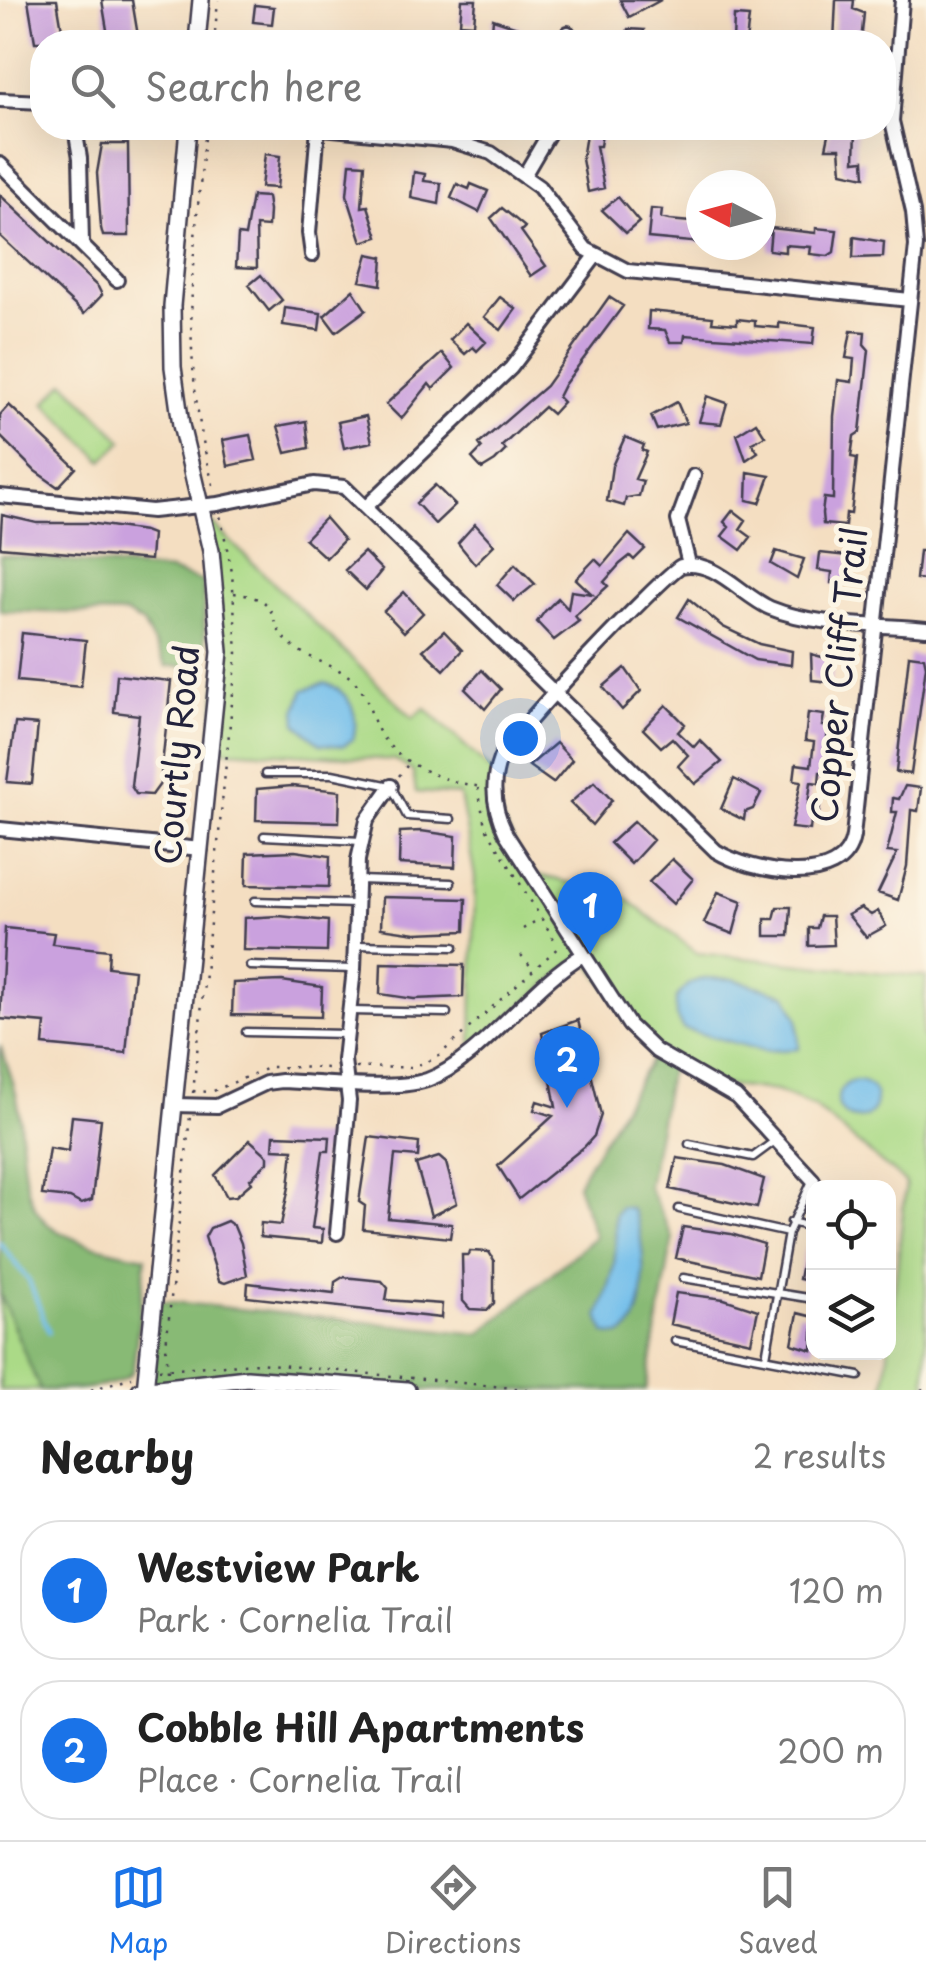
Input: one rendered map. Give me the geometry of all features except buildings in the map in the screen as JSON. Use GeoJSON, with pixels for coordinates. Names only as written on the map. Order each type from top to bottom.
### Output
{"type":"FeatureCollection","features":[{"type":"Feature","properties":{"kind":"street"},"geometry":{"type":"LineString","coordinates":[[198,30],[201,0]]}},
{"type":"Feature","properties":{"kind":"street","name":"Copper Cliff Trail"},"geometry":{"type":"LineString","coordinates":[[896,65],[902,0]]}},
{"type":"Feature","properties":{"kind":"street"},"geometry":{"type":"LineString","coordinates":[[0,100],[30,101]]}},
{"type":"Feature","properties":{"kind":"street","name":"Copper Cliff Trail"},"geometry":{"type":"LineString","coordinates":[[0,496],[152,511],[328,483],[348,490],[716,851],[740,864],[773,871],[828,867],[845,857],[851,844],[910,300],[916,223],[896,127]]}},
{"type":"Feature","properties":{"kind":"street"},"geometry":{"type":"LineString","coordinates":[[77,140],[82,244]]}},
{"type":"Feature","properties":{"kind":"street","name":"Courtly Road"},"geometry":{"type":"LineString","coordinates":[[143,1390],[220,652],[216,583],[181,425],[172,352],[187,140]]}},
{"type":"Feature","properties":{"kind":"street"},"geometry":{"type":"LineString","coordinates":[[312,254],[309,233],[319,140]]}},
{"type":"Feature","properties":{"kind":"street"},"geometry":{"type":"LineString","coordinates":[[438,140],[491,153],[525,174],[595,257],[636,273],[910,300]]}},
{"type":"Feature","properties":{"kind":"street"},"geometry":{"type":"LineString","coordinates":[[525,174],[545,140]]}},
{"type":"Feature","properties":{"kind":"street"},"geometry":{"type":"LineString","coordinates":[[0,164],[117,280]]}},
{"type":"Feature","properties":{"kind":"street"},"geometry":{"type":"LineString","coordinates":[[367,506],[512,368],[595,257]]}},
{"type":"Feature","properties":{"kind":"street"},"geometry":{"type":"LineString","coordinates":[[689,564],[678,520],[694,476]]}},
{"type":"Feature","properties":{"kind":"street"},"geometry":{"type":"LineString","coordinates":[[812,1180],[736,1097],[672,1061],[642,1038],[583,955],[506,834],[495,806],[494,788],[507,745],[672,571],[689,564],[701,565],[784,613],[926,630]]}},
{"type":"Feature","properties":{"kind":"street"},"geometry":{"type":"LineString","coordinates":[[338,1233],[349,1100],[345,1075],[354,969],[356,880],[367,820],[392,786]]}},
{"type":"Feature","properties":{"kind":"street"},"geometry":{"type":"LineString","coordinates":[[0,829],[201,849]]}},
{"type":"Feature","properties":{"kind":"street"},"geometry":{"type":"LineString","coordinates":[[175,1104],[218,1106],[252,1088],[281,1081],[345,1075],[416,1082],[439,1074],[549,978],[583,955]]}},
{"type":"Feature","properties":{"kind":"street"},"geometry":{"type":"LineString","coordinates":[[143,1390],[247,1378],[407,1390]]}},
{"type":"Feature","properties":{"kind":"lane"},"geometry":{"type":"LineString","coordinates":[[265,774],[332,774],[392,786],[407,816],[451,819]]}},
{"type":"Feature","properties":{"kind":"lane"},"geometry":{"type":"LineString","coordinates":[[264,836],[362,841]]}},
{"type":"Feature","properties":{"kind":"lane"},"geometry":{"type":"LineString","coordinates":[[356,880],[451,883]]}},
{"type":"Feature","properties":{"kind":"lane"},"geometry":{"type":"LineString","coordinates":[[255,901],[356,904]]}},
{"type":"Feature","properties":{"kind":"lane"},"geometry":{"type":"LineString","coordinates":[[355,945],[454,948]]}},
{"type":"Feature","properties":{"kind":"lane"},"geometry":{"type":"LineString","coordinates":[[250,966],[354,969]]}},
{"type":"Feature","properties":{"kind":"lane"},"geometry":{"type":"LineString","coordinates":[[350,1011],[447,1013]]}},
{"type":"Feature","properties":{"kind":"lane"},"geometry":{"type":"LineString","coordinates":[[246,1032],[347,1034]]}},
{"type":"Feature","properties":{"kind":"lane"},"geometry":{"type":"LineString","coordinates":[[689,1144],[753,1157],[777,1140]]}},
{"type":"Feature","properties":{"kind":"lane"},"geometry":{"type":"LineString","coordinates":[[766,1357],[788,1233],[806,1192]]}},
{"type":"Feature","properties":{"kind":"lane"},"geometry":{"type":"LineString","coordinates":[[679,1209],[788,1233]]}},
{"type":"Feature","properties":{"kind":"lane"},"geometry":{"type":"LineString","coordinates":[[791,1222],[806,1226]]}},
{"type":"Feature","properties":{"kind":"lane"},"geometry":{"type":"LineString","coordinates":[[683,1278],[806,1299]]}},
{"type":"Feature","properties":{"kind":"lane"},"geometry":{"type":"LineString","coordinates":[[675,1341],[859,1376]]}},
{"type":"Feature","properties":{"kind":"path"},"geometry":{"type":"LineString","coordinates":[[215,30],[218,0]]}},
{"type":"Feature","properties":{"kind":"path"},"geometry":{"type":"LineString","coordinates":[[234,594],[264,602],[272,608],[284,639],[310,659],[344,672],[356,682],[380,734],[411,761],[454,782],[494,788]]}},
{"type":"Feature","properties":{"kind":"path"},"geometry":{"type":"LineString","coordinates":[[392,786],[411,761]]}},
{"type":"Feature","properties":{"kind":"path"},"geometry":{"type":"LineString","coordinates":[[524,929],[541,918]]}},
{"type":"Feature","properties":{"kind":"path"},"geometry":{"type":"LineString","coordinates":[[193,1091],[210,1092],[270,1067],[345,1075],[412,1067],[435,1058],[572,938]]}},
{"type":"Feature","properties":{"kind":"path"},"geometry":{"type":"LineString","coordinates":[[521,955],[535,971]]}},
{"type":"Feature","properties":{"kind":"path"},"geometry":{"type":"LineString","coordinates":[[91,1390],[122,1380],[118,1390]]}},
{"type":"Feature","properties":{"kind":"green space"},"geometry":{"type":"Polygon","coordinates":[[[65,382],[123,441],[103,461],[45,403],[65,382]]]}},
{"type":"Feature","properties":{"kind":"green space"},"geometry":{"type":"Polygon","coordinates":[[[204,516],[413,718],[425,708],[496,775],[495,806],[530,873],[623,896],[697,953],[926,977],[922,1037],[926,1039],[926,1390],[884,1390],[887,1360],[896,1360],[896,1277],[906,1183],[813,1106],[776,1091],[720,1085],[656,1051],[583,955],[472,1048],[475,877],[460,795],[416,792],[413,772],[396,760],[211,749],[220,652],[204,516]]]}},
{"type":"Feature","properties":{"kind":"green space"},"geometry":{"type":"Polygon","coordinates":[[[0,555],[170,571],[203,582],[206,667],[166,666],[143,624],[126,614],[0,611],[0,555]]]}},
{"type":"Feature","properties":{"kind":"green space"},"geometry":{"type":"Polygon","coordinates":[[[0,1045],[17,1098],[26,1183],[38,1213],[70,1237],[146,1257],[133,1370],[118,1382],[92,1388],[40,1390],[0,1294],[0,1045]]]}},
{"type":"Feature","properties":{"kind":"green space"},"geometry":{"type":"Polygon","coordinates":[[[656,1051],[671,1061],[648,1186],[673,1238],[646,1390],[407,1390],[290,1379],[145,1389],[154,1300],[480,1334],[595,1237],[577,1184],[656,1051]]]}},
{"type":"Feature","properties":{"kind":"green space"},"geometry":{"type":"Polygon","coordinates":[[[0,1294],[37,1379],[40,1390],[0,1390],[0,1294]]]}},
{"type":"Feature","properties":{"kind":"water"},"geometry":{"type":"Polygon","coordinates":[[[325,683],[347,698],[354,713],[353,739],[343,746],[320,744],[297,724],[296,711],[304,690],[325,683]]]}},
{"type":"Feature","properties":{"kind":"water"},"geometry":{"type":"Polygon","coordinates":[[[704,978],[733,979],[787,995],[798,1019],[799,1049],[765,1051],[683,1029],[676,1016],[676,998],[690,983],[704,978]]]}},
{"type":"Feature","properties":{"kind":"water"},"geometry":{"type":"Polygon","coordinates":[[[857,1081],[870,1087],[876,1100],[870,1113],[857,1119],[844,1113],[838,1100],[844,1087],[857,1081]]]}},
{"type":"Feature","properties":{"kind":"water"},"geometry":{"type":"Polygon","coordinates":[[[620,1207],[631,1208],[637,1221],[643,1264],[639,1309],[632,1325],[621,1334],[605,1333],[599,1316],[614,1267],[615,1215],[620,1207]]]}},
{"type":"Feature","properties":{"kind":"waterway"},"geometry":{"type":"LineString","coordinates":[[0,1243],[29,1281],[49,1332]]}},
{"type":"Feature","properties":{"kind":"place","name":"Westview Park"},"geometry":{"type":"Point","coordinates":[590,954]}},
{"type":"Feature","properties":{"kind":"place","name":"Cobble Hill Apartments"},"geometry":{"type":"Point","coordinates":[567,1108]}}]}
